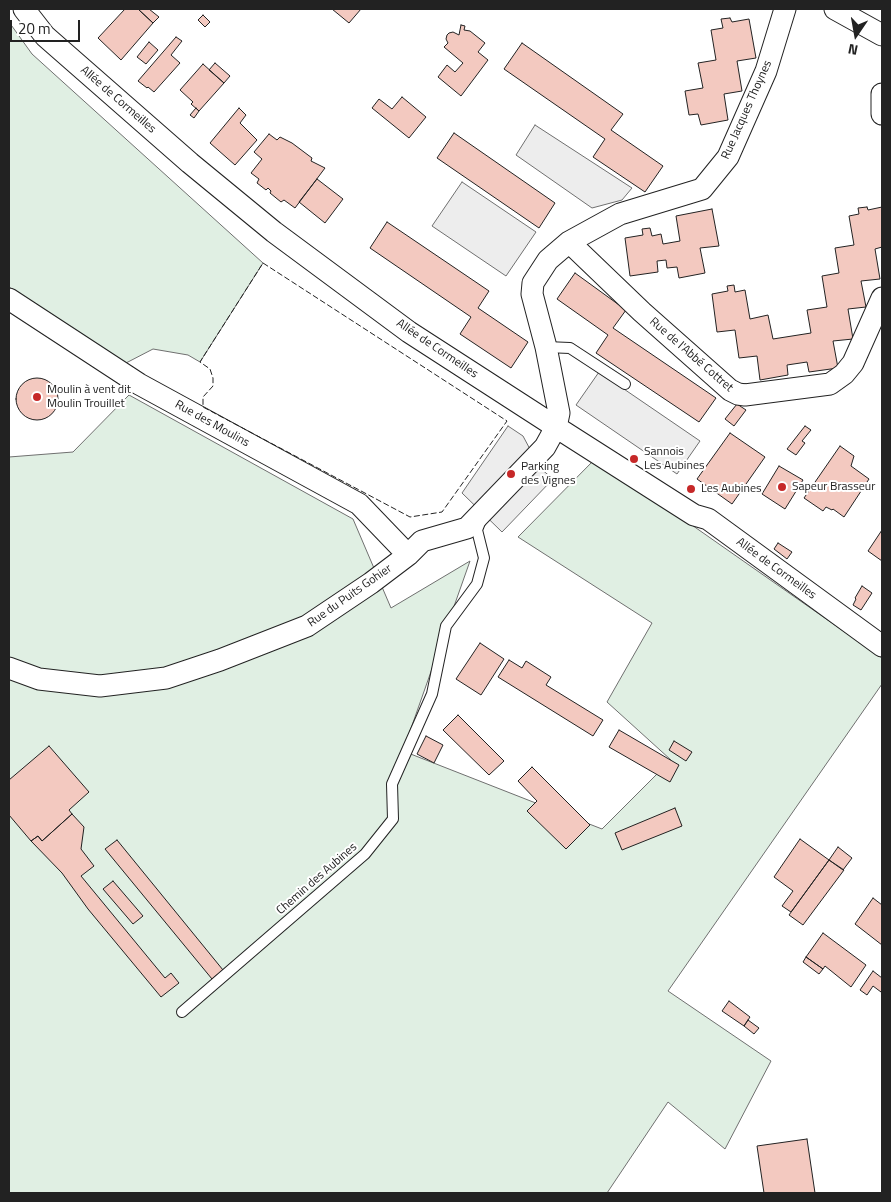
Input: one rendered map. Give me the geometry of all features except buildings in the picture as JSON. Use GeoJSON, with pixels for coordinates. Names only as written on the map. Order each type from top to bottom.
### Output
{"type":"FeatureCollection","features":[{"type":"Feature","properties":{"kind":"street","name":"Allée de Cormeilles"},"geometry":{"type":"LineString","coordinates":[[24,9],[45,36],[190,163],[274,232],[409,332],[694,515],[708,520],[882,646]]}},
{"type":"Feature","properties":{"kind":"street","name":"Rue Jacques Thoynes"},"geometry":{"type":"LineString","coordinates":[[556,427],[559,413],[546,347],[532,294],[534,283],[548,260],[569,242],[620,214],[702,189],[728,157],[766,71],[785,9]]}},
{"type":"Feature","properties":{"kind":"street"},"geometry":{"type":"LineString","coordinates":[[835,9],[882,35]]}},
{"type":"Feature","properties":{"kind":"street"},"geometry":{"type":"LineString","coordinates":[[882,94],[882,114]]}},
{"type":"Feature","properties":{"kind":"street","name":"Rue de l'Abbé Cottret"},"geometry":{"type":"LineString","coordinates":[[569,242],[642,312],[730,390],[738,394],[745,395],[830,384],[844,374],[853,362],[882,298]]}},
{"type":"Feature","properties":{"kind":"street","name":"Rue des Moulins"},"geometry":{"type":"LineString","coordinates":[[9,299],[139,384],[359,504],[408,555]]}},
{"type":"Feature","properties":{"kind":"street","name":"Rue du Puits Gohier"},"geometry":{"type":"LineString","coordinates":[[9,668],[39,679],[100,686],[166,678],[220,660],[307,626],[371,583],[408,555],[422,541],[466,528],[545,446],[556,427]]}},
{"type":"Feature","properties":{"kind":"lane"},"geometry":{"type":"LineString","coordinates":[[546,347],[570,348],[625,384]]}},
{"type":"Feature","properties":{"kind":"lane","name":"Chemin des Aubines"},"geometry":{"type":"LineString","coordinates":[[182,1012],[365,854],[392,818],[392,784],[432,694],[446,626],[477,584],[484,558],[477,530],[484,510]]}},
{"type":"Feature","properties":{"kind":"green space"},"geometry":{"type":"Polygon","coordinates":[[[9,22],[32,54],[263,263],[200,362],[188,355],[153,349],[126,363],[9,287],[9,22]]]}},
{"type":"Feature","properties":{"kind":"green space"},"geometry":{"type":"Polygon","coordinates":[[[129,395],[353,519],[391,608],[470,561],[403,751],[602,829],[671,760],[607,702],[652,623],[518,537],[596,458],[882,658],[882,684],[668,991],[771,1061],[725,1149],[668,1102],[607,1193],[9,1193],[9,457],[73,452],[129,395]]]}},
{"type":"Feature","properties":{"kind":"shaded area"},"geometry":{"type":"Polygon","coordinates":[[[535,125],[632,188],[622,200],[592,208],[516,155],[535,125]]]}},
{"type":"Feature","properties":{"kind":"shaded area"},"geometry":{"type":"Polygon","coordinates":[[[462,182],[536,232],[506,276],[432,226],[462,182]]]}},
{"type":"Feature","properties":{"kind":"shaded area"},"geometry":{"type":"Polygon","coordinates":[[[599,372],[700,441],[677,474],[576,405],[599,372]]]}},
{"type":"Feature","properties":{"kind":"shaded area","name":"Parking des Vignes"},"geometry":{"type":"Polygon","coordinates":[[[508,426],[523,436],[540,468],[553,479],[502,532],[462,493],[508,426]]]}},
{"type":"Feature","properties":{"kind":"fence"},"geometry":{"type":"LineString","coordinates":[[263,263],[507,421],[442,512],[410,517],[203,407],[203,397],[213,386],[213,378],[210,369],[200,362],[263,263]]}},
{"type":"Feature","properties":{"kind":"place","name":"Moulin à vent dit Moulin Trouillet"},"geometry":{"type":"Point","coordinates":[37,397]}},
{"type":"Feature","properties":{"kind":"place","name":"Sannois Les Aubines"},"geometry":{"type":"Point","coordinates":[634,459]}},
{"type":"Feature","properties":{"kind":"place","name":"Parking des Vignes"},"geometry":{"type":"Point","coordinates":[511,474]}},
{"type":"Feature","properties":{"kind":"place","name":"Sapeur Brasseur"},"geometry":{"type":"Point","coordinates":[782,487]}},
{"type":"Feature","properties":{"kind":"place","name":"Les Aubines"},"geometry":{"type":"Point","coordinates":[691,489]}}]}
